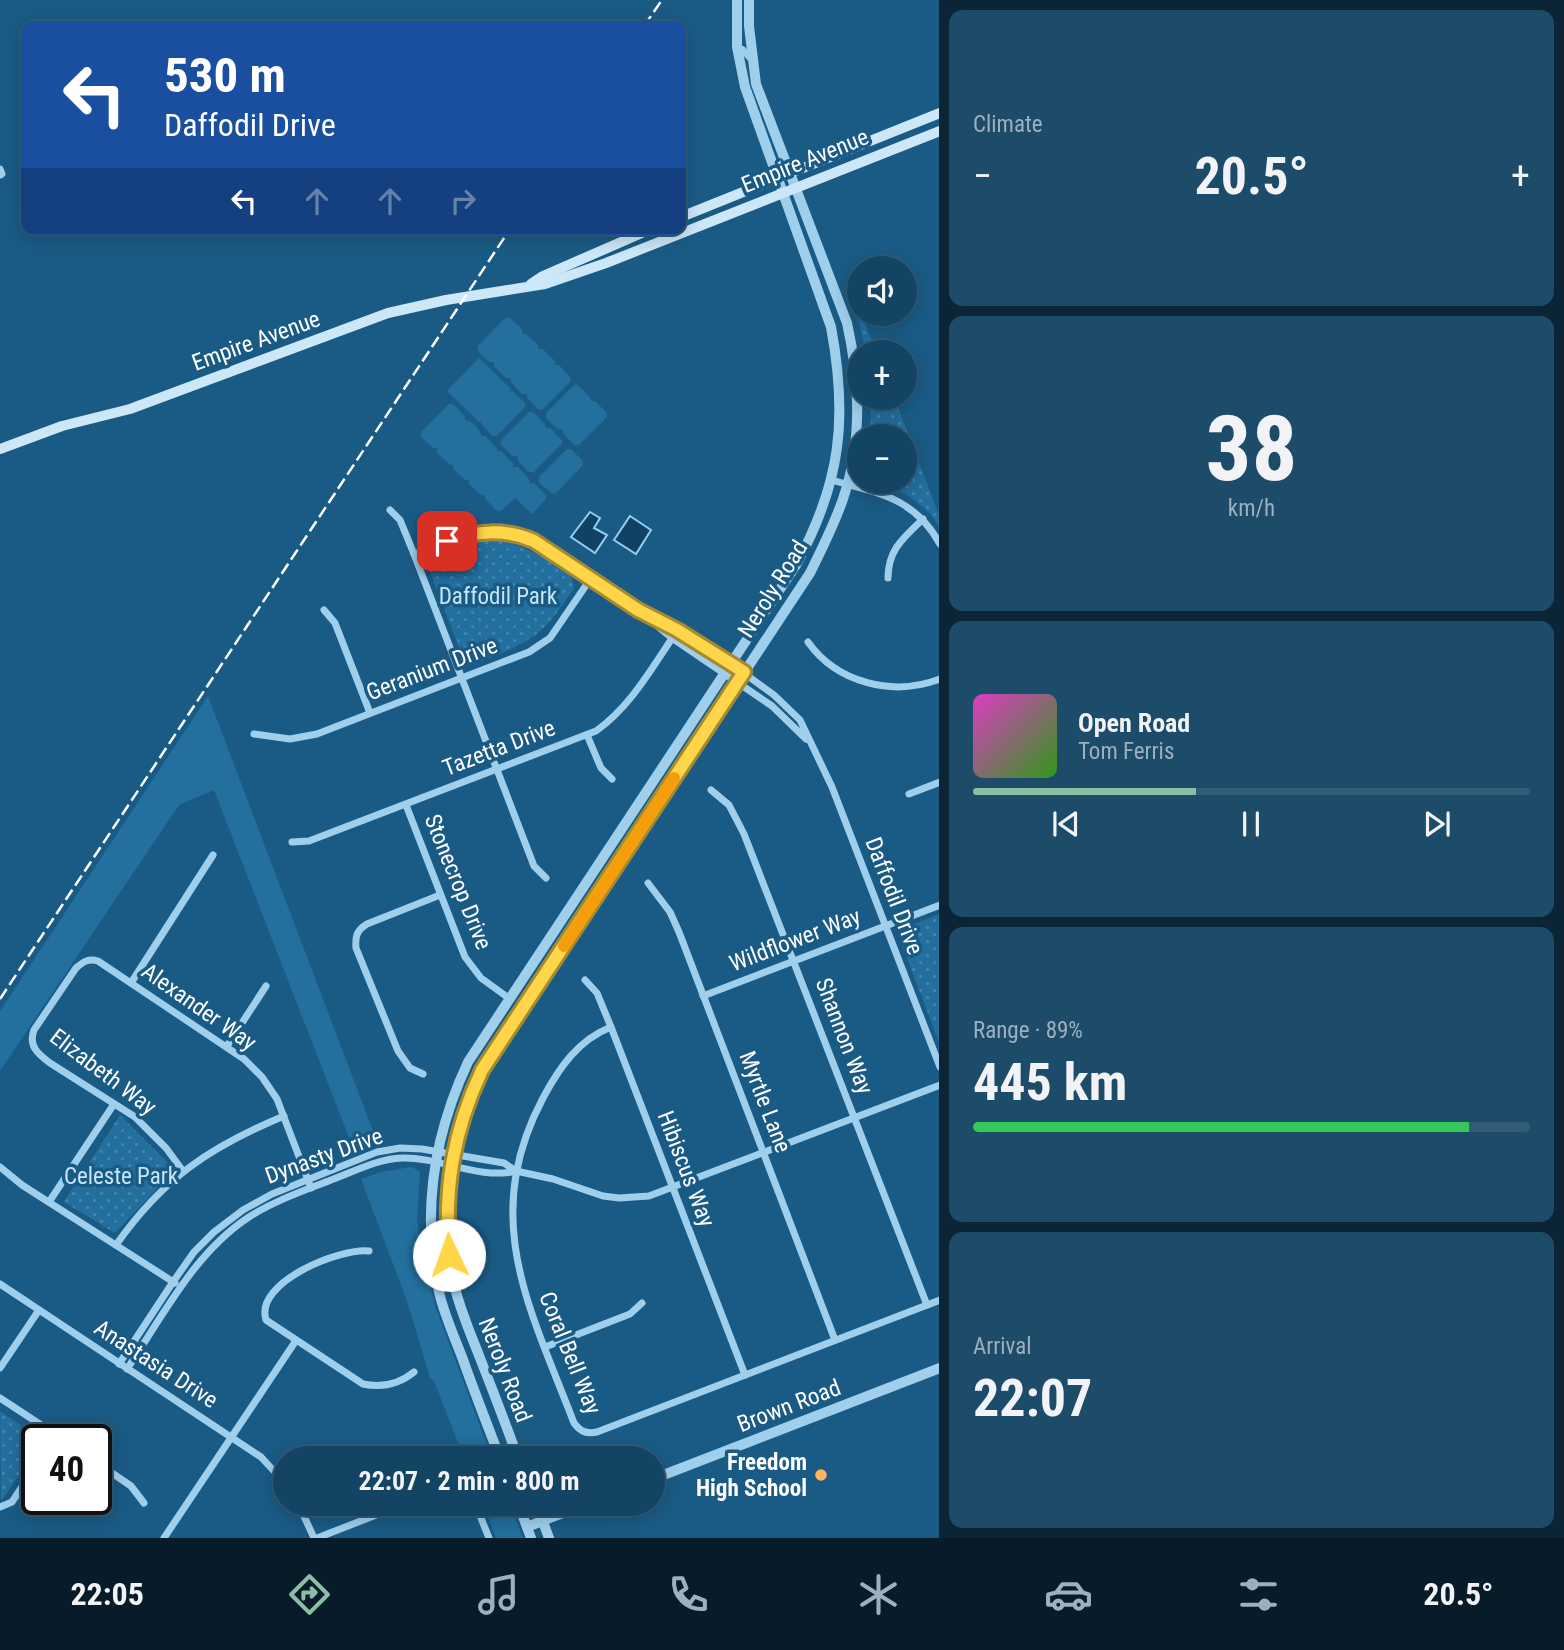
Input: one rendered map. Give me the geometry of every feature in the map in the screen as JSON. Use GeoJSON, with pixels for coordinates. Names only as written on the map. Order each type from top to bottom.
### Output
{"type":"FeatureCollection","features":[{"type":"Feature","properties":{"kind":"main road","name":"Empire Avenue"},"geometry":{"type":"LineString","coordinates":[[686,215],[939,113]]}},
{"type":"Feature","properties":{"kind":"main road","name":"Empire Avenue"},"geometry":{"type":"LineString","coordinates":[[686,231],[939,131]]}},
{"type":"Feature","properties":{"kind":"main road","name":"Empire Avenue"},"geometry":{"type":"LineString","coordinates":[[529,285],[542,276],[637,235]]}},
{"type":"Feature","properties":{"kind":"main road","name":"Empire Avenue"},"geometry":{"type":"LineString","coordinates":[[0,449],[62,426],[130,409],[271,359],[388,313],[545,284],[676,235]]}},
{"type":"Feature","properties":{"kind":"main road"},"geometry":{"type":"LineString","coordinates":[[605,249],[606,263]]}},
{"type":"Feature","properties":{"kind":"street","name":"Neroly Road"},"geometry":{"type":"LineString","coordinates":[[495,1446],[445,1314],[433,1258],[430,1225],[435,1157],[452,1097],[468,1062],[796,565],[810,539],[831,480],[840,429],[838,365],[831,327],[745,87],[737,47],[737,0]]}},
{"type":"Feature","properties":{"kind":"street","name":"Neroly Road"},"geometry":{"type":"LineString","coordinates":[[749,0],[756,84],[847,323],[858,401],[857,424]]}},
{"type":"Feature","properties":{"kind":"street"},"geometry":{"type":"LineString","coordinates":[[737,47],[752,60]]}},
{"type":"Feature","properties":{"kind":"street"},"geometry":{"type":"LineString","coordinates":[[831,480],[847,485]]}},
{"type":"Feature","properties":{"kind":"street","name":"Neroly Road"},"geometry":{"type":"LineString","coordinates":[[513,1446],[455,1288],[447,1227],[452,1160],[467,1103],[482,1070],[810,573],[847,485]]}},
{"type":"Feature","properties":{"kind":"street"},"geometry":{"type":"LineString","coordinates":[[882,494],[893,497],[913,509],[939,544]]}},
{"type":"Feature","properties":{"kind":"street"},"geometry":{"type":"LineString","coordinates":[[390,510],[400,520],[414,554],[534,866],[547,878]]}},
{"type":"Feature","properties":{"kind":"street"},"geometry":{"type":"LineString","coordinates":[[888,578],[888,563],[892,553],[899,542],[923,519]]}},
{"type":"Feature","properties":{"kind":"street","name":"Daffodil Drive"},"geometry":{"type":"LineString","coordinates":[[414,554],[477,532],[508,533],[534,541],[638,610],[672,638],[772,706],[809,741]]}},
{"type":"Feature","properties":{"kind":"street","name":"Geranium Drive"},"geometry":{"type":"LineString","coordinates":[[254,734],[290,738],[308,736],[529,652],[550,638],[591,578]]}},
{"type":"Feature","properties":{"kind":"street"},"geometry":{"type":"LineString","coordinates":[[324,610],[335,624],[370,713]]}},
{"type":"Feature","properties":{"kind":"street","name":"Daffodil Drive"},"geometry":{"type":"LineString","coordinates":[[638,610],[677,630],[744,672],[789,707],[800,720],[832,787],[939,1067]]}},
{"type":"Feature","properties":{"kind":"street","name":"Tazetta Drive"},"geometry":{"type":"LineString","coordinates":[[292,842],[309,841],[587,735],[610,720],[632,699],[677,630]]}},
{"type":"Feature","properties":{"kind":"street"},"geometry":{"type":"LineString","coordinates":[[808,642],[819,657],[843,673],[869,684],[910,687],[939,679]]}},
{"type":"Feature","properties":{"kind":"street"},"geometry":{"type":"LineString","coordinates":[[587,735],[601,768],[612,779]]}},
{"type":"Feature","properties":{"kind":"street"},"geometry":{"type":"LineString","coordinates":[[909,794],[939,782]]}},
{"type":"Feature","properties":{"kind":"street","name":"Shannon Way"},"geometry":{"type":"LineString","coordinates":[[711,790],[729,806],[744,834],[927,1306]]}},
{"type":"Feature","properties":{"kind":"street","name":"Stonecrop Drive"},"geometry":{"type":"LineString","coordinates":[[406,805],[465,957],[481,978],[510,999]]}},
{"type":"Feature","properties":{"kind":"street"},"geometry":{"type":"LineString","coordinates":[[131,983],[213,855]]}},
{"type":"Feature","properties":{"kind":"street","name":"Myrtle Lane"},"geometry":{"type":"LineString","coordinates":[[648,883],[670,912],[835,1340]]}},
{"type":"Feature","properties":{"kind":"street"},"geometry":{"type":"LineString","coordinates":[[424,1074],[410,1068],[394,1043],[356,948],[355,937],[367,924],[440,895]]}},
{"type":"Feature","properties":{"kind":"street","name":"Wildflower Way"},"geometry":{"type":"LineString","coordinates":[[703,996],[939,905]]}},
{"type":"Feature","properties":{"kind":"street","name":"Alexander Way"},"geometry":{"type":"LineString","coordinates":[[55,999],[76,968],[89,960],[99,961],[228,1046],[262,1077],[277,1099],[311,1188]]}},
{"type":"Feature","properties":{"kind":"street","name":"Hibiscus Way"},"geometry":{"type":"LineString","coordinates":[[585,980],[597,993],[611,1027],[744,1375]]}},
{"type":"Feature","properties":{"kind":"street"},"geometry":{"type":"LineString","coordinates":[[228,1046],[266,986]]}},
{"type":"Feature","properties":{"kind":"street","name":"Elizabeth Way"},"geometry":{"type":"LineString","coordinates":[[55,999],[34,1030],[33,1047],[44,1058],[135,1117],[166,1148],[183,1171]]}},
{"type":"Feature","properties":{"kind":"street","name":"Coral Bell Way"},"geometry":{"type":"LineString","coordinates":[[611,1027],[577,1048],[550,1084],[525,1134],[511,1208],[516,1260],[526,1296],[574,1423],[580,1430],[597,1432],[939,1300]]}},
{"type":"Feature","properties":{"kind":"street","name":"Dynasty Drive"},"geometry":{"type":"LineString","coordinates":[[119,1364],[194,1252],[214,1232],[253,1205],[308,1178],[377,1152],[400,1148],[502,1175],[516,1171],[553,1179],[595,1194],[619,1198],[649,1196],[939,1085]]}},
{"type":"Feature","properties":{"kind":"street"},"geometry":{"type":"LineString","coordinates":[[49,1202],[114,1104]]}},
{"type":"Feature","properties":{"kind":"street"},"geometry":{"type":"LineString","coordinates":[[116,1245],[132,1223],[183,1171],[221,1145],[284,1116]]}},
{"type":"Feature","properties":{"kind":"street","name":"Dynasty Drive"},"geometry":{"type":"LineString","coordinates":[[127,1369],[202,1258],[220,1239],[248,1218],[275,1202],[379,1162],[399,1158],[435,1157]]}},
{"type":"Feature","properties":{"kind":"street"},"geometry":{"type":"LineString","coordinates":[[0,1167],[181,1287]]}},
{"type":"Feature","properties":{"kind":"street"},"geometry":{"type":"LineString","coordinates":[[369,1251],[353,1250],[298,1271],[268,1300],[264,1314],[266,1320],[295,1342],[363,1384],[391,1385],[414,1372]]}},
{"type":"Feature","properties":{"kind":"street","name":"Anastasia Drive"},"geometry":{"type":"LineString","coordinates":[[0,1284],[261,1457],[273,1470]]}},
{"type":"Feature","properties":{"kind":"street"},"geometry":{"type":"LineString","coordinates":[[545,1347],[630,1314],[642,1303]]}},
{"type":"Feature","properties":{"kind":"street"},"geometry":{"type":"LineString","coordinates":[[0,1367],[39,1310]]}},
{"type":"Feature","properties":{"kind":"street"},"geometry":{"type":"LineString","coordinates":[[164,1538],[295,1342]]}},
{"type":"Feature","properties":{"kind":"street","name":"Brown Road"},"geometry":{"type":"LineString","coordinates":[[665,1474],[939,1368]]}},
{"type":"Feature","properties":{"kind":"street"},"geometry":{"type":"LineString","coordinates":[[0,1398],[36,1424]]}},
{"type":"Feature","properties":{"kind":"street"},"geometry":{"type":"LineString","coordinates":[[112,1473],[131,1486],[144,1503]]}},
{"type":"Feature","properties":{"kind":"street"},"geometry":{"type":"LineString","coordinates":[[0,1507],[12,1502],[21,1488]]}},
{"type":"Feature","properties":{"kind":"street"},"geometry":{"type":"LineString","coordinates":[[304,1516],[315,1538],[373,1516]]}},
{"type":"Feature","properties":{"kind":"street"},"geometry":{"type":"LineString","coordinates":[[480,1516],[488,1536]]}},
{"type":"Feature","properties":{"kind":"street"},"geometry":{"type":"LineString","coordinates":[[523,1516],[531,1538]]}},
{"type":"Feature","properties":{"kind":"street"},"geometry":{"type":"LineString","coordinates":[[540,1516],[549,1538]]}},
{"type":"Feature","properties":{"kind":"street"},"geometry":{"type":"LineString","coordinates":[[527,1527],[555,1516]]}},
{"type":"Feature","properties":{"kind":"green space"},"geometry":{"type":"Polygon","coordinates":[[[505,318],[510,318],[522,329],[522,333],[538,345],[538,349],[543,349],[555,361],[555,365],[559,365],[570,377],[571,381],[542,410],[494,366],[494,362],[489,362],[478,351],[478,346],[505,318]]]}},
{"type":"Feature","properties":{"kind":"green space"},"geometry":{"type":"Polygon","coordinates":[[[860,326],[866,326],[871,340],[863,340],[860,326]]]}},
{"type":"Feature","properties":{"kind":"green space"},"geometry":{"type":"Polygon","coordinates":[[[479,358],[511,389],[509,391],[513,391],[525,403],[525,407],[497,436],[493,436],[481,421],[447,391],[479,358]]]}},
{"type":"Feature","properties":{"kind":"green space"},"geometry":{"type":"Polygon","coordinates":[[[574,385],[578,385],[591,401],[595,401],[607,413],[607,417],[579,445],[575,445],[563,434],[563,429],[558,429],[546,418],[546,413],[574,385]]]}},
{"type":"Feature","properties":{"kind":"green space"},"geometry":{"type":"Polygon","coordinates":[[[449,404],[453,404],[465,416],[465,420],[476,426],[481,436],[485,436],[497,451],[501,451],[513,463],[513,467],[518,467],[530,483],[534,483],[546,495],[546,499],[532,514],[515,498],[501,511],[497,511],[485,496],[469,484],[469,480],[465,480],[453,469],[453,465],[437,453],[437,448],[433,448],[421,437],[421,432],[449,404]]]}},
{"type":"Feature","properties":{"kind":"green space"},"geometry":{"type":"Polygon","coordinates":[[[870,410],[899,410],[904,424],[871,424],[870,410]]]}},
{"type":"Feature","properties":{"kind":"green space"},"geometry":{"type":"Polygon","coordinates":[[[529,412],[533,412],[545,424],[545,428],[550,428],[562,440],[562,444],[534,472],[529,472],[518,461],[518,456],[513,456],[501,445],[501,440],[529,412]]]}},
{"type":"Feature","properties":{"kind":"green space"},"geometry":{"type":"Polygon","coordinates":[[[567,449],[571,449],[583,461],[583,465],[555,494],[551,493],[539,482],[539,477],[567,449]]]}},
{"type":"Feature","properties":{"kind":"green space"},"geometry":{"type":"Polygon","coordinates":[[[917,457],[939,515],[939,526],[925,509],[903,494],[917,494],[917,457]]]}},
{"type":"Feature","properties":{"kind":"green space","name":"Daffodil Park"},"geometry":{"type":"Polygon","coordinates":[[[493,540],[515,544],[543,558],[571,576],[574,588],[552,619],[533,637],[475,664],[463,658],[428,567],[434,555],[468,543],[493,540]]]}},
{"type":"Feature","properties":{"kind":"green space"},"geometry":{"type":"Polygon","coordinates":[[[208,696],[378,1144],[355,1153],[214,790],[179,805],[0,1071],[0,1011],[208,696]]]}},
{"type":"Feature","properties":{"kind":"green space"},"geometry":{"type":"Polygon","coordinates":[[[939,914],[939,1042],[900,940],[905,928],[939,914]]]}},
{"type":"Feature","properties":{"kind":"green space","name":"Celeste Park"},"geometry":{"type":"Polygon","coordinates":[[[120,1115],[175,1170],[115,1233],[64,1202],[120,1115]]]}},
{"type":"Feature","properties":{"kind":"green space"},"geometry":{"type":"Polygon","coordinates":[[[411,1167],[420,1171],[417,1221],[435,1306],[488,1446],[459,1446],[434,1381],[430,1378],[407,1301],[361,1179],[381,1172],[411,1167]]]}},
{"type":"Feature","properties":{"kind":"green space"},"geometry":{"type":"Polygon","coordinates":[[[0,1411],[21,1425],[21,1473],[1,1501],[0,1411]]]}},
{"type":"Feature","properties":{"kind":"green space"},"geometry":{"type":"Polygon","coordinates":[[[488,1516],[514,1516],[523,1538],[496,1538],[488,1516]]]}},
{"type":"Feature","properties":{"kind":"shaded area"},"geometry":{"type":"Polygon","coordinates":[[[590,512],[600,518],[594,528],[607,535],[595,553],[571,537],[590,512]]]}},
{"type":"Feature","properties":{"kind":"shaded area"},"geometry":{"type":"Polygon","coordinates":[[[630,516],[651,530],[636,554],[614,540],[630,516]]]}},
{"type":"Feature","properties":{"kind":"railway"},"geometry":{"type":"LineString","coordinates":[[647,21],[662,0]]}},
{"type":"Feature","properties":{"kind":"railway"},"geometry":{"type":"LineString","coordinates":[[0,999],[506,235]]}},
{"type":"Feature","properties":{"kind":"slow traffic"},"geometry":{"type":"LineString","coordinates":[[564,946],[674,778]]}},
{"type":"Feature","properties":{"kind":"place","name":"Freedom High School"},"geometry":{"type":"Point","coordinates":[821,1475]}},
{"type":"Feature","properties":{"kind":"route"},"geometry":{"type":"LineString","coordinates":[[447,541],[477,532],[491,531],[523,536],[638,610],[677,630],[744,672],[482,1070],[467,1103],[450,1165],[447,1200],[449,1255]]}}]}
